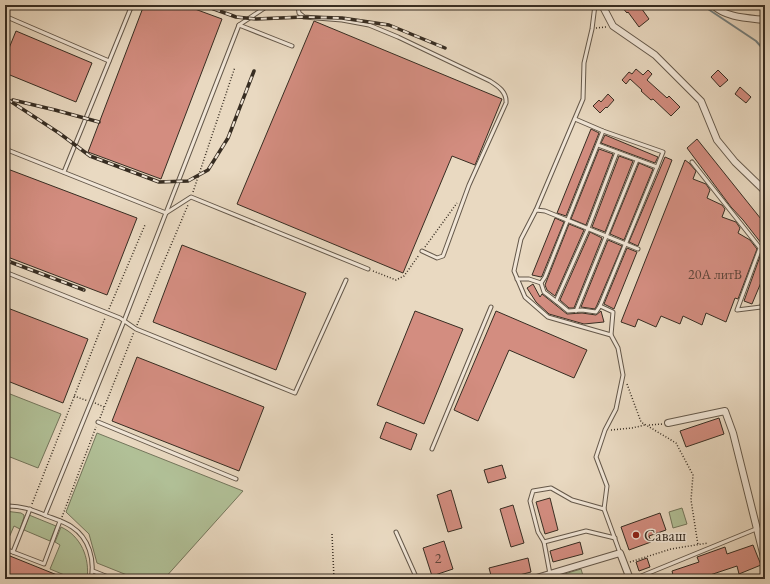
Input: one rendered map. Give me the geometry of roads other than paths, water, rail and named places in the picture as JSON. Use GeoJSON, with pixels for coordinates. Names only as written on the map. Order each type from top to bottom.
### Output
{"type":"FeatureCollection","features":[{"type":"Feature","properties":{"kind":"street"},"geometry":{"type":"LineString","coordinates":[[602,5],[613,26],[655,55],[701,101],[716,140],[735,162],[765,191]]}},
{"type":"Feature","properties":{"kind":"street"},"geometry":{"type":"LineString","coordinates":[[713,5],[719,11],[731,15],[765,20]]}},
{"type":"Feature","properties":{"kind":"street"},"geometry":{"type":"LineString","coordinates":[[668,423],[725,411],[733,433],[756,529],[764,548],[765,561]]}},
{"type":"Feature","properties":{"kind":"street"},"geometry":{"type":"LineString","coordinates":[[533,579],[549,576],[620,553],[630,579]]}},
{"type":"Feature","properties":{"kind":"lane"},"geometry":{"type":"LineString","coordinates":[[64,172],[132,5]]}},
{"type":"Feature","properties":{"kind":"lane"},"geometry":{"type":"LineString","coordinates":[[45,515],[124,321],[239,25],[269,5]]}},
{"type":"Feature","properties":{"kind":"lane"},"geometry":{"type":"LineString","coordinates":[[298,5],[299,13],[304,17],[342,20],[369,26],[398,37],[490,81],[499,87],[505,94],[506,103],[469,185],[443,256],[437,258],[422,251]]}},
{"type":"Feature","properties":{"kind":"lane"},"geometry":{"type":"LineString","coordinates":[[595,5],[592,29],[584,63],[583,99],[536,210],[521,239],[514,272],[525,297],[548,317],[611,335]]}},
{"type":"Feature","properties":{"kind":"lane"},"geometry":{"type":"LineString","coordinates":[[5,23],[7,17],[109,61]]}},
{"type":"Feature","properties":{"kind":"lane"},"geometry":{"type":"LineString","coordinates":[[239,25],[292,46]]}},
{"type":"Feature","properties":{"kind":"lane"},"geometry":{"type":"LineString","coordinates":[[541,283],[544,292],[568,311],[596,312],[600,306],[626,244],[662,152],[603,131],[575,119]]}},
{"type":"Feature","properties":{"kind":"lane"},"geometry":{"type":"LineString","coordinates":[[541,283],[545,277],[603,131]]}},
{"type":"Feature","properties":{"kind":"lane"},"geometry":{"type":"LineString","coordinates":[[598,145],[657,166]]}},
{"type":"Feature","properties":{"kind":"lane"},"geometry":{"type":"LineString","coordinates":[[5,149],[166,213]]}},
{"type":"Feature","properties":{"kind":"lane"},"geometry":{"type":"LineString","coordinates":[[558,303],[556,301],[588,229],[617,152]]}},
{"type":"Feature","properties":{"kind":"lane"},"geometry":{"type":"LineString","coordinates":[[576,311],[637,160]]}},
{"type":"Feature","properties":{"kind":"lane"},"geometry":{"type":"LineString","coordinates":[[692,162],[760,248],[737,310],[761,307],[765,298]]}},
{"type":"Feature","properties":{"kind":"lane"},"geometry":{"type":"LineString","coordinates":[[166,213],[191,197],[368,269]]}},
{"type":"Feature","properties":{"kind":"lane"},"geometry":{"type":"LineString","coordinates":[[536,210],[545,211],[638,249]]}},
{"type":"Feature","properties":{"kind":"lane"},"geometry":{"type":"LineString","coordinates":[[5,272],[107,313],[124,321],[136,329],[295,393],[346,280]]}},
{"type":"Feature","properties":{"kind":"lane"},"geometry":{"type":"LineString","coordinates":[[517,279],[529,279],[541,283]]}},
{"type":"Feature","properties":{"kind":"lane"},"geometry":{"type":"LineString","coordinates":[[600,306],[613,312],[611,335],[618,348],[623,375],[616,409],[596,457],[607,486],[604,509],[620,553]]}},
{"type":"Feature","properties":{"kind":"lane"},"geometry":{"type":"LineString","coordinates":[[432,449],[491,307]]}},
{"type":"Feature","properties":{"kind":"lane"},"geometry":{"type":"LineString","coordinates":[[98,422],[236,479]]}},
{"type":"Feature","properties":{"kind":"lane"},"geometry":{"type":"LineString","coordinates":[[549,576],[544,542],[538,532],[530,501],[533,492],[551,488],[572,500],[604,509]]}},
{"type":"Feature","properties":{"kind":"lane"},"geometry":{"type":"LineString","coordinates":[[5,506],[30,509],[72,526],[84,538],[90,553],[93,562],[91,579]]}},
{"type":"Feature","properties":{"kind":"lane"},"geometry":{"type":"LineString","coordinates":[[13,552],[30,509]]}},
{"type":"Feature","properties":{"kind":"lane"},"geometry":{"type":"LineString","coordinates":[[5,549],[44,564],[60,521]]}},
{"type":"Feature","properties":{"kind":"lane"},"geometry":{"type":"LineString","coordinates":[[634,579],[756,529]]}},
{"type":"Feature","properties":{"kind":"lane"},"geometry":{"type":"LineString","coordinates":[[544,542],[586,531],[615,538]]}},
{"type":"Feature","properties":{"kind":"lane"},"geometry":{"type":"LineString","coordinates":[[396,532],[417,579]]}},
{"type":"Feature","properties":{"kind":"lane"},"geometry":{"type":"LineString","coordinates":[[93,571],[113,579]]}},
{"type":"Feature","properties":{"kind":"waterway"},"geometry":{"type":"LineString","coordinates":[[702,5],[756,41],[765,51]]}},
{"type":"Feature","properties":{"kind":"railway"},"geometry":{"type":"LineString","coordinates":[[203,5],[236,17],[256,19],[304,17],[342,18],[389,25],[445,48]]}},
{"type":"Feature","properties":{"kind":"railway"},"geometry":{"type":"LineString","coordinates":[[7,99],[59,133],[90,156],[159,182],[188,181],[208,170],[228,138],[254,71]]}},
{"type":"Feature","properties":{"kind":"railway"},"geometry":{"type":"LineString","coordinates":[[13,100],[99,122]]}},
{"type":"Feature","properties":{"kind":"railway"},"geometry":{"type":"LineString","coordinates":[[5,260],[84,290]]}},
{"type":"Feature","properties":{"kind":"place","name":"Саваш"},"geometry":{"type":"Point","coordinates":[636,535]}}]}
